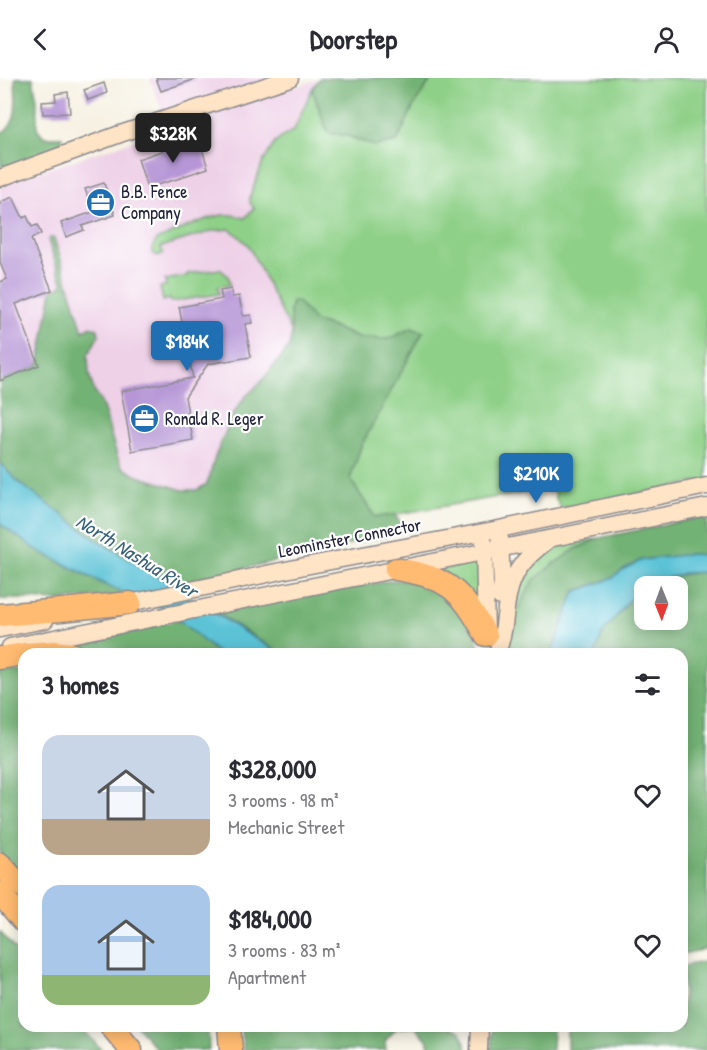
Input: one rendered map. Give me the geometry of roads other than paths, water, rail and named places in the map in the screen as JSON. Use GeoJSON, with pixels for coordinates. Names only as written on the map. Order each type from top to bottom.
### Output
{"type":"FeatureCollection","features":[{"type":"Feature","properties":{"kind":"highway"},"geometry":{"type":"LineString","coordinates":[[396,569],[431,576],[443,582],[465,601],[474,613],[492,648]]}},
{"type":"Feature","properties":{"kind":"highway"},"geometry":{"type":"LineString","coordinates":[[0,615],[78,611],[130,603]]}},
{"type":"Feature","properties":{"kind":"highway"},"geometry":{"type":"LineString","coordinates":[[0,658],[18,655]]}},
{"type":"Feature","properties":{"kind":"highway"},"geometry":{"type":"LineString","coordinates":[[0,864],[18,882]]}},
{"type":"Feature","properties":{"kind":"highway"},"geometry":{"type":"LineString","coordinates":[[0,893],[18,915]]}},
{"type":"Feature","properties":{"kind":"highway"},"geometry":{"type":"LineString","coordinates":[[116,1032],[131,1050]]}},
{"type":"Feature","properties":{"kind":"highway"},"geometry":{"type":"LineString","coordinates":[[230,1032],[231,1050]]}},
{"type":"Feature","properties":{"kind":"main road"},"geometry":{"type":"LineString","coordinates":[[0,178],[120,134],[290,78]]}},
{"type":"Feature","properties":{"kind":"main road","name":"Leominster Connector"},"geometry":{"type":"LineString","coordinates":[[130,603],[707,486]]}},
{"type":"Feature","properties":{"kind":"main road"},"geometry":{"type":"LineString","coordinates":[[0,649],[707,507]]}},
{"type":"Feature","properties":{"kind":"main road"},"geometry":{"type":"LineString","coordinates":[[491,531],[493,550],[492,648]]}},
{"type":"Feature","properties":{"kind":"main road"},"geometry":{"type":"LineString","coordinates":[[492,648],[504,635],[508,592],[515,574],[525,559],[550,539]]}},
{"type":"Feature","properties":{"kind":"main road"},"geometry":{"type":"LineString","coordinates":[[0,629],[78,611]]}},
{"type":"Feature","properties":{"kind":"main road"},"geometry":{"type":"LineString","coordinates":[[479,1050],[480,1032]]}},
{"type":"Feature","properties":{"kind":"water"},"geometry":{"type":"Polygon","coordinates":[[[0,463],[18,482],[97,540],[272,648],[212,648],[167,610],[110,587],[39,551],[0,524],[0,463]]]}},
{"type":"Feature","properties":{"kind":"water"},"geometry":{"type":"Polygon","coordinates":[[[691,554],[707,555],[707,572],[684,573],[675,576],[634,576],[634,596],[602,634],[597,648],[553,648],[575,592],[612,578],[642,560],[691,554]]]}},
{"type":"Feature","properties":{"kind":"place","name":"B.B. Fence Company"},"geometry":{"type":"Point","coordinates":[100,202]}},
{"type":"Feature","properties":{"kind":"place","name":"Ronald R. Leger"},"geometry":{"type":"Point","coordinates":[144,419]}},
{"type":"Feature","properties":{"kind":"water label","name":"North Nashua River"},"geometry":{"type":"Point","coordinates":[137,556]}}]}
